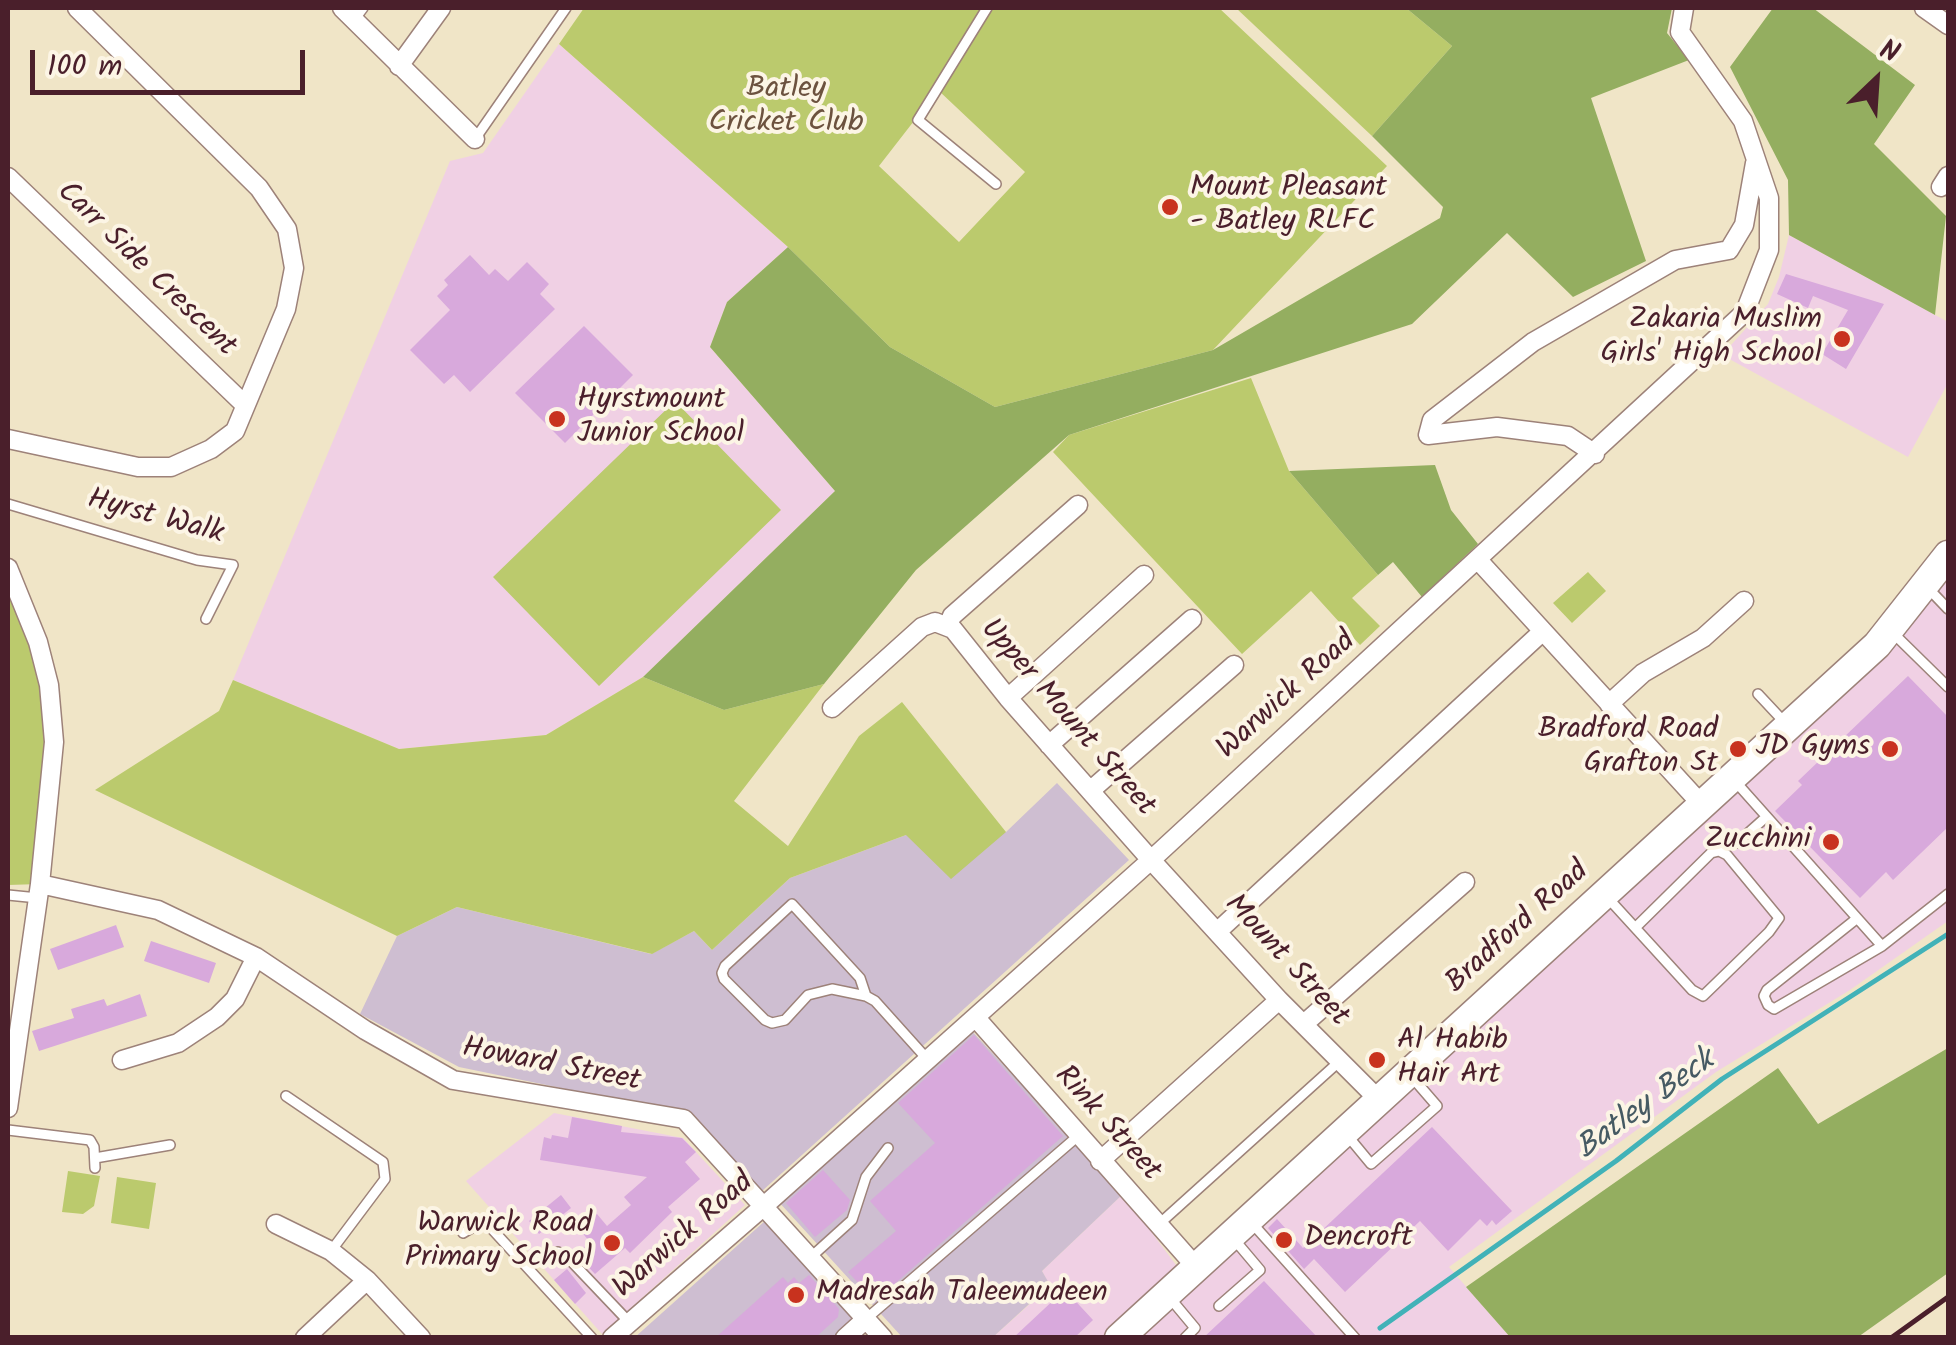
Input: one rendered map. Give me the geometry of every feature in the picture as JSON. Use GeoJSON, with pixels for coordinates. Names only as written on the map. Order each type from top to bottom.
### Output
{"type":"FeatureCollection","features":[{"type":"Feature","properties":{"kind":"main road","name":"Bradford Road"},"geometry":{"type":"LineString","coordinates":[[1119,1338],[1703,806],[1890,630],[1948,555]]}},
{"type":"Feature","properties":{"kind":"street","name":"Carr Side Crescent"},"geometry":{"type":"LineString","coordinates":[[8,439],[138,467],[171,468],[211,449],[234,431],[286,309],[294,268],[287,230],[259,188],[77,8]]}},
{"type":"Feature","properties":{"kind":"street"},"geometry":{"type":"LineString","coordinates":[[399,66],[441,8]]}},
{"type":"Feature","properties":{"kind":"street","name":"Warwick Road"},"geometry":{"type":"LineString","coordinates":[[612,1338],[1151,860],[1746,312],[1768,250],[1769,198],[1743,121],[1680,32],[1684,8]]}},
{"type":"Feature","properties":{"kind":"street"},"geometry":{"type":"LineString","coordinates":[[1928,9],[1948,25]]}},
{"type":"Feature","properties":{"kind":"street"},"geometry":{"type":"LineString","coordinates":[[353,12],[399,66],[475,139]]}},
{"type":"Feature","properties":{"kind":"street"},"geometry":{"type":"LineString","coordinates":[[1595,454],[1568,436],[1497,427],[1428,435],[1432,420],[1533,342],[1675,260],[1729,250],[1744,224],[1756,157]]}},
{"type":"Feature","properties":{"kind":"street","name":"Carr Side Crescent"},"geometry":{"type":"LineString","coordinates":[[8,178],[245,405]]}},
{"type":"Feature","properties":{"kind":"street"},"geometry":{"type":"LineString","coordinates":[[832,708],[922,627],[945,625],[1082,510]]}},
{"type":"Feature","properties":{"kind":"street"},"geometry":{"type":"LineString","coordinates":[[1478,560],[1703,806]]}},
{"type":"Feature","properties":{"kind":"street"},"geometry":{"type":"LineString","coordinates":[[8,568],[38,642],[49,684],[54,742],[39,891],[8,1108]]}},
{"type":"Feature","properties":{"kind":"street"},"geometry":{"type":"LineString","coordinates":[[1008,698],[1144,575]]}},
{"type":"Feature","properties":{"kind":"street"},"geometry":{"type":"LineString","coordinates":[[1609,704],[1643,673],[1702,638],[1744,600]]}},
{"type":"Feature","properties":{"kind":"street"},"geometry":{"type":"LineString","coordinates":[[1049,745],[1192,619]]}},
{"type":"Feature","properties":{"kind":"street","name":"Upper Mount Street"},"geometry":{"type":"LineString","coordinates":[[945,625],[1151,860]]}},
{"type":"Feature","properties":{"kind":"street"},"geometry":{"type":"LineString","coordinates":[[1218,931],[1542,632]]}},
{"type":"Feature","properties":{"kind":"street"},"geometry":{"type":"LineString","coordinates":[[1090,791],[1234,664]]}},
{"type":"Feature","properties":{"kind":"street","name":"Mount Street"},"geometry":{"type":"LineString","coordinates":[[1151,860],[1279,1000],[1380,1101]]}},
{"type":"Feature","properties":{"kind":"street"},"geometry":{"type":"LineString","coordinates":[[1305,1023],[1465,882]]}},
{"type":"Feature","properties":{"kind":"street","name":"Howard Street"},"geometry":{"type":"LineString","coordinates":[[39,891],[158,910],[256,956],[364,1030],[453,1080],[684,1119],[883,1338]]}},
{"type":"Feature","properties":{"kind":"street"},"geometry":{"type":"LineString","coordinates":[[122,1060],[178,1043],[217,1018],[235,1000],[256,956]]}},
{"type":"Feature","properties":{"kind":"street"},"geometry":{"type":"LineString","coordinates":[[1100,1161],[1279,1000]]}},
{"type":"Feature","properties":{"kind":"street","name":"Rink Street"},"geometry":{"type":"LineString","coordinates":[[976,1018],[1197,1268]]}},
{"type":"Feature","properties":{"kind":"street"},"geometry":{"type":"LineString","coordinates":[[276,1224],[331,1251],[367,1280],[421,1338]]}},
{"type":"Feature","properties":{"kind":"street"},"geometry":{"type":"LineString","coordinates":[[304,1338],[367,1280]]}},
{"type":"Feature","properties":{"kind":"street"},"geometry":{"type":"LineString","coordinates":[[845,1338],[866,1319]]}},
{"type":"Feature","properties":{"kind":"lane"},"geometry":{"type":"LineString","coordinates":[[475,139],[566,8]]}},
{"type":"Feature","properties":{"kind":"lane"},"geometry":{"type":"LineString","coordinates":[[987,8],[918,120],[996,184]]}},
{"type":"Feature","properties":{"kind":"lane","name":"Hyrst Walk"},"geometry":{"type":"LineString","coordinates":[[8,504],[197,560],[233,565],[206,619]]}},
{"type":"Feature","properties":{"kind":"lane"},"geometry":{"type":"LineString","coordinates":[[1924,586],[1948,608]]}},
{"type":"Feature","properties":{"kind":"lane"},"geometry":{"type":"LineString","coordinates":[[1890,630],[1948,688]]}},
{"type":"Feature","properties":{"kind":"lane"},"geometry":{"type":"LineString","coordinates":[[1758,694],[1788,726]]}},
{"type":"Feature","properties":{"kind":"lane"},"geometry":{"type":"LineString","coordinates":[[1732,778],[1882,946]]}},
{"type":"Feature","properties":{"kind":"lane"},"geometry":{"type":"LineString","coordinates":[[1737,843],[1764,818]]}},
{"type":"Feature","properties":{"kind":"lane"},"geometry":{"type":"LineString","coordinates":[[1604,895],[1702,996],[1779,918],[1727,855],[1719,851],[1711,853],[1636,927]]}},
{"type":"Feature","properties":{"kind":"lane"},"geometry":{"type":"LineString","coordinates":[[8,895],[39,891]]}},
{"type":"Feature","properties":{"kind":"lane"},"geometry":{"type":"LineString","coordinates":[[1855,920],[1767,990],[1764,996],[1768,1005],[1774,1010],[1882,946],[1948,894]]}},
{"type":"Feature","properties":{"kind":"lane"},"geometry":{"type":"LineString","coordinates":[[866,996],[860,978],[792,904],[722,973],[772,1023],[784,1020],[808,995],[832,989],[866,996],[928,1060]]}},
{"type":"Feature","properties":{"kind":"lane"},"geometry":{"type":"LineString","coordinates":[[852,993],[860,978]]}},
{"type":"Feature","properties":{"kind":"lane"},"geometry":{"type":"LineString","coordinates":[[1158,1225],[1341,1060]]}},
{"type":"Feature","properties":{"kind":"lane"},"geometry":{"type":"LineString","coordinates":[[1345,1134],[1371,1164],[1437,1106],[1409,1074]]}},
{"type":"Feature","properties":{"kind":"lane"},"geometry":{"type":"LineString","coordinates":[[286,1096],[383,1162],[385,1178],[331,1251]]}},
{"type":"Feature","properties":{"kind":"lane"},"geometry":{"type":"LineString","coordinates":[[8,1130],[90,1140],[95,1163],[170,1145]]}},
{"type":"Feature","properties":{"kind":"lane"},"geometry":{"type":"LineString","coordinates":[[866,1319],[1078,1136]]}},
{"type":"Feature","properties":{"kind":"lane"},"geometry":{"type":"LineString","coordinates":[[810,1258],[852,1220],[866,1178],[888,1148]]}},
{"type":"Feature","properties":{"kind":"lane"},"geometry":{"type":"LineString","coordinates":[[462,1234],[478,1224],[491,1228],[592,1338]]}},
{"type":"Feature","properties":{"kind":"lane"},"geometry":{"type":"LineString","coordinates":[[1219,1306],[1260,1270],[1241,1228]]}},
{"type":"Feature","properties":{"kind":"lane"},"geometry":{"type":"LineString","coordinates":[[1241,1228],[1356,1338]]}},
{"type":"Feature","properties":{"kind":"lane"},"geometry":{"type":"LineString","coordinates":[[558,1252],[629,1322]]}},
{"type":"Feature","properties":{"kind":"lane"},"geometry":{"type":"LineString","coordinates":[[1168,1294],[1195,1328],[1185,1338]]}},
{"type":"Feature","properties":{"kind":"shaded area","name":"Hyrstmount Junior School"},"geometry":{"type":"Polygon","coordinates":[[[559,44],[788,247],[727,302],[710,347],[835,491],[643,677],[546,735],[399,749],[233,680],[450,161],[483,153],[559,44]]]}},
{"type":"Feature","properties":{"kind":"shaded area","name":"Zakaria Muslim Girls' High School"},"geometry":{"type":"Polygon","coordinates":[[[1789,235],[1948,322],[1948,383],[1908,457],[1722,355],[1768,304],[1789,235]]]}},
{"type":"Feature","properties":{"kind":"shaded area"},"geometry":{"type":"Polygon","coordinates":[[[1948,552],[1948,921],[1850,990],[1716,1072],[1449,1267],[1510,1337],[1119,1338],[1753,758],[1948,552]]]}},
{"type":"Feature","properties":{"kind":"shaded area"},"geometry":{"type":"Polygon","coordinates":[[[1057,783],[1129,860],[762,1191],[692,1115],[459,1067],[360,1014],[397,936],[457,907],[651,954],[694,931],[712,950],[790,878],[906,835],[1006,832],[1057,783]]]}},
{"type":"Feature","properties":{"kind":"shaded area"},"geometry":{"type":"Polygon","coordinates":[[[972,1031],[1123,1194],[1042,1271],[1050,1285],[992,1338],[902,1337],[778,1201],[972,1031]]]}},
{"type":"Feature","properties":{"kind":"shaded area","name":"Warwick Road Primary School"},"geometry":{"type":"Polygon","coordinates":[[[554,1113],[683,1138],[745,1205],[602,1334],[466,1181],[554,1113]]]}},
{"type":"Feature","properties":{"kind":"shaded area"},"geometry":{"type":"Polygon","coordinates":[[[1123,1194],[1179,1269],[1103,1337],[992,1338],[1050,1286],[1042,1271],[1123,1194]]]}},
{"type":"Feature","properties":{"kind":"shaded area"},"geometry":{"type":"Polygon","coordinates":[[[766,1220],[848,1311],[862,1337],[634,1338],[766,1220]]]}},
{"type":"Feature","properties":{"kind":"green space","name":"Mount Pleasant - Batley RLFC"},"geometry":{"type":"Polygon","coordinates":[[[584,8],[1219,8],[1387,166],[1213,350],[995,407],[890,347],[788,247],[559,44],[584,8]],[[938,90],[879,166],[959,242],[1025,172],[938,90]]]}},
{"type":"Feature","properties":{"kind":"green space"},"geometry":{"type":"Polygon","coordinates":[[[1236,8],[1406,8],[1452,46],[1372,136],[1236,8]]]}},
{"type":"Feature","properties":{"kind":"green space"},"geometry":{"type":"Polygon","coordinates":[[[1406,8],[1672,8],[1667,33],[1689,60],[1591,98],[1646,261],[1573,297],[1507,233],[1412,324],[1069,435],[916,570],[824,684],[724,710],[643,677],[835,491],[710,347],[727,302],[788,247],[890,347],[995,407],[1213,350],[1440,218],[1443,207],[1372,136],[1452,46],[1406,8]]]}},
{"type":"Feature","properties":{"kind":"green space"},"geometry":{"type":"Polygon","coordinates":[[[1773,8],[1813,8],[1915,85],[1874,144],[1946,216],[1935,315],[1789,235],[1788,180],[1730,67],[1773,8]]]}},
{"type":"Feature","properties":{"kind":"green space"},"geometry":{"type":"Polygon","coordinates":[[[1251,378],[1289,471],[1378,575],[1352,598],[1380,626],[1360,645],[1311,591],[1242,654],[1053,452],[1069,435],[1251,378]]]}},
{"type":"Feature","properties":{"kind":"green space"},"geometry":{"type":"Polygon","coordinates":[[[675,401],[781,510],[599,686],[493,577],[675,401]]]}},
{"type":"Feature","properties":{"kind":"green space"},"geometry":{"type":"Polygon","coordinates":[[[1435,465],[1451,510],[1478,544],[1422,597],[1393,562],[1378,575],[1289,471],[1435,465]]]}},
{"type":"Feature","properties":{"kind":"green space"},"geometry":{"type":"Polygon","coordinates":[[[8,568],[49,685],[40,884],[8,885],[8,568]]]}},
{"type":"Feature","properties":{"kind":"green space"},"geometry":{"type":"Polygon","coordinates":[[[1588,572],[1606,591],[1572,623],[1553,603],[1588,572]]]}},
{"type":"Feature","properties":{"kind":"green space"},"geometry":{"type":"Polygon","coordinates":[[[643,677],[724,710],[824,684],[734,801],[788,846],[859,736],[902,702],[1006,832],[951,879],[906,835],[790,878],[712,950],[694,931],[652,954],[457,907],[397,936],[95,790],[219,711],[233,680],[399,749],[546,735],[643,677]]]}},
{"type":"Feature","properties":{"kind":"green space"},"geometry":{"type":"Polygon","coordinates":[[[1948,1048],[1948,1273],[1858,1337],[1510,1337],[1466,1287],[1778,1068],[1818,1124],[1948,1048]]]}},
{"type":"Feature","properties":{"kind":"green space"},"geometry":{"type":"Polygon","coordinates":[[[68,1171],[100,1176],[94,1206],[83,1214],[62,1212],[68,1171]]]}},
{"type":"Feature","properties":{"kind":"green space"},"geometry":{"type":"Polygon","coordinates":[[[117,1177],[156,1183],[149,1229],[111,1223],[117,1177]]]}},
{"type":"Feature","properties":{"kind":"building"},"geometry":{"type":"Polygon","coordinates":[[[470,255],[489,275],[495,269],[508,281],[527,262],[549,284],[540,294],[555,309],[470,392],[454,375],[444,384],[410,350],[450,310],[437,296],[448,285],[444,280],[470,255]]]}},
{"type":"Feature","properties":{"kind":"building"},"geometry":{"type":"Polygon","coordinates":[[[1786,274],[1884,304],[1846,369],[1822,354],[1848,310],[1813,296],[1808,308],[1777,294],[1786,274]]]}},
{"type":"Feature","properties":{"kind":"building"},"geometry":{"type":"Polygon","coordinates":[[[584,326],[633,375],[565,443],[515,393],[584,326]]]}},
{"type":"Feature","properties":{"kind":"building","name":"JD Gyms"},"geometry":{"type":"Polygon","coordinates":[[[1908,676],[1948,717],[1948,827],[1893,880],[1886,872],[1860,898],[1775,811],[1802,785],[1798,781],[1908,676]]]}},
{"type":"Feature","properties":{"kind":"building"},"geometry":{"type":"Polygon","coordinates":[[[116,925],[124,947],[58,970],[50,949],[116,925]]]}},
{"type":"Feature","properties":{"kind":"building"},"geometry":{"type":"Polygon","coordinates":[[[151,941],[216,963],[209,983],[144,961],[151,941]]]}},
{"type":"Feature","properties":{"kind":"building"},"geometry":{"type":"Polygon","coordinates":[[[140,994],[147,1016],[39,1051],[32,1031],[74,1018],[71,1009],[104,999],[107,1006],[140,994]]]}},
{"type":"Feature","properties":{"kind":"building"},"geometry":{"type":"Polygon","coordinates":[[[974,1035],[1063,1136],[875,1301],[848,1272],[896,1231],[870,1201],[935,1143],[898,1103],[974,1035]]]}},
{"type":"Feature","properties":{"kind":"building"},"geometry":{"type":"Polygon","coordinates":[[[572,1117],[622,1126],[621,1132],[682,1138],[696,1152],[685,1162],[700,1179],[668,1207],[672,1212],[630,1253],[625,1248],[595,1274],[576,1254],[590,1242],[579,1229],[597,1214],[607,1226],[631,1205],[624,1197],[647,1177],[540,1160],[544,1137],[568,1138],[572,1117]]]}},
{"type":"Feature","properties":{"kind":"building"},"geometry":{"type":"Polygon","coordinates":[[[1432,1127],[1512,1211],[1496,1225],[1492,1220],[1487,1226],[1480,1219],[1448,1251],[1420,1221],[1345,1292],[1314,1259],[1304,1269],[1268,1228],[1277,1219],[1303,1248],[1432,1127]]]}},
{"type":"Feature","properties":{"kind":"building"},"geometry":{"type":"Polygon","coordinates":[[[823,1170],[850,1200],[847,1210],[815,1237],[786,1203],[823,1170]]]}},
{"type":"Feature","properties":{"kind":"building"},"geometry":{"type":"Polygon","coordinates":[[[561,1195],[571,1208],[539,1234],[529,1221],[561,1195]]]}},
{"type":"Feature","properties":{"kind":"building"},"geometry":{"type":"Polygon","coordinates":[[[567,1269],[586,1293],[575,1304],[554,1280],[567,1269]]]}},
{"type":"Feature","properties":{"kind":"building","name":"Madresah Taleemudeen"},"geometry":{"type":"Polygon","coordinates":[[[809,1275],[839,1309],[838,1317],[815,1338],[715,1338],[783,1277],[788,1283],[794,1277],[799,1283],[809,1275]]]}},
{"type":"Feature","properties":{"kind":"building"},"geometry":{"type":"Polygon","coordinates":[[[1264,1281],[1318,1338],[1203,1338],[1264,1281]]]}},
{"type":"Feature","properties":{"kind":"building"},"geometry":{"type":"Polygon","coordinates":[[[1069,1294],[1093,1320],[1074,1338],[1013,1338],[1059,1295],[1063,1300],[1069,1294]]]}},
{"type":"Feature","properties":{"kind":"waterway","name":"Batley Beck"},"geometry":{"type":"LineString","coordinates":[[1380,1328],[1616,1161],[1722,1079],[1948,934]]}},
{"type":"Feature","properties":{"kind":"railway"},"geometry":{"type":"LineString","coordinates":[[1891,1338],[1948,1297]]}},
{"type":"Feature","properties":{"kind":"place","name":"Mount Pleasant - Batley RLFC"},"geometry":{"type":"Point","coordinates":[1170,207]}},
{"type":"Feature","properties":{"kind":"place","name":"Zakaria Muslim Girls' High School"},"geometry":{"type":"Point","coordinates":[1842,339]}},
{"type":"Feature","properties":{"kind":"place","name":"Hyrstmount Junior School"},"geometry":{"type":"Point","coordinates":[557,419]}},
{"type":"Feature","properties":{"kind":"place","name":"Bradford Road Grafton St"},"geometry":{"type":"Point","coordinates":[1738,749]}},
{"type":"Feature","properties":{"kind":"place","name":"JD Gyms"},"geometry":{"type":"Point","coordinates":[1890,749]}},
{"type":"Feature","properties":{"kind":"place","name":"Zucchini"},"geometry":{"type":"Point","coordinates":[1831,842]}},
{"type":"Feature","properties":{"kind":"place","name":"Al Habib Hair Art"},"geometry":{"type":"Point","coordinates":[1377,1060]}},
{"type":"Feature","properties":{"kind":"place","name":"Dencroft"},"geometry":{"type":"Point","coordinates":[1284,1240]}},
{"type":"Feature","properties":{"kind":"place","name":"Warwick Road Primary School"},"geometry":{"type":"Point","coordinates":[612,1243]}},
{"type":"Feature","properties":{"kind":"place","name":"Madresah Taleemudeen"},"geometry":{"type":"Point","coordinates":[796,1295]}},
{"type":"Feature","properties":{"kind":"park label","name":"Batley Cricket Club"},"geometry":{"type":"Point","coordinates":[786,108]}}]}
